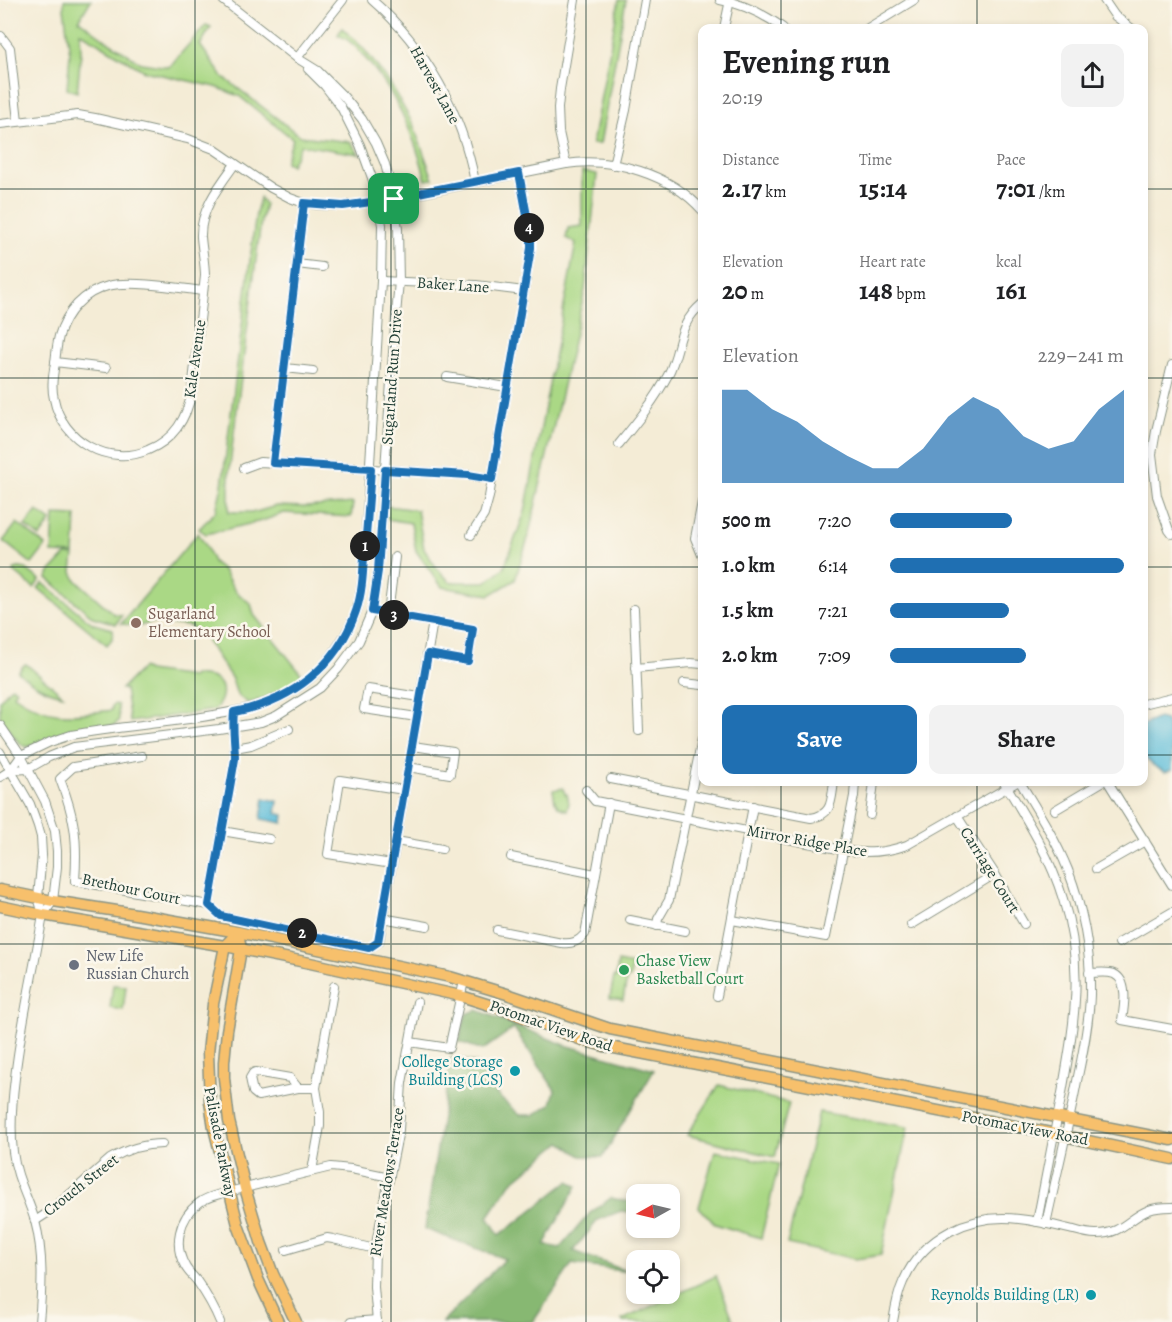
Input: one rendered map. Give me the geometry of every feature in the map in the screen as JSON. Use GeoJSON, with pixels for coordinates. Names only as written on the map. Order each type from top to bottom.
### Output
{"type":"FeatureCollection","features":[{"type":"Feature","properties":{"kind":"main road","name":"Potomac View Road"},"geometry":{"type":"LineString","coordinates":[[0,890],[238,932],[464,981],[610,1029],[1172,1140]]}},
{"type":"Feature","properties":{"kind":"main road","name":"Potomac View Road"},"geometry":{"type":"LineString","coordinates":[[0,906],[225,946],[461,996],[604,1046],[1066,1136],[1172,1159]]}},
{"type":"Feature","properties":{"kind":"main road"},"geometry":{"type":"LineString","coordinates":[[225,946],[238,932]]}},
{"type":"Feature","properties":{"kind":"main road","name":"Palisade Parkway"},"geometry":{"type":"LineString","coordinates":[[238,932],[241,950],[226,1031],[224,1062],[229,1121],[261,1242],[273,1274],[296,1322]]}},
{"type":"Feature","properties":{"kind":"main road","name":"Palisade Parkway"},"geometry":{"type":"LineString","coordinates":[[225,946],[210,1022],[208,1053],[208,1082],[214,1128],[245,1247],[278,1322]]}},
{"type":"Feature","properties":{"kind":"street","name":"Sugarland Run Drive"},"geometry":{"type":"LineString","coordinates":[[28,769],[74,747],[232,727],[261,722],[276,716],[320,688],[346,661],[359,641],[372,611],[378,571],[399,282],[398,229],[394,199],[380,154],[369,132],[358,114],[331,82],[223,0]]}},
{"type":"Feature","properties":{"kind":"street"},"geometry":{"type":"LineString","coordinates":[[297,58],[344,0]]}},
{"type":"Feature","properties":{"kind":"street","name":"Harvest Lane"},"geometry":{"type":"LineString","coordinates":[[372,0],[397,23],[410,39],[436,79],[464,137],[475,182]]}},
{"type":"Feature","properties":{"kind":"street"},"geometry":{"type":"LineString","coordinates":[[566,164],[559,132],[558,108],[575,0]]}},
{"type":"Feature","properties":{"kind":"street"},"geometry":{"type":"LineString","coordinates":[[613,165],[645,0]]}},
{"type":"Feature","properties":{"kind":"street"},"geometry":{"type":"LineString","coordinates":[[875,24],[914,0]]}},
{"type":"Feature","properties":{"kind":"street"},"geometry":{"type":"LineString","coordinates":[[1104,0],[1115,16],[1126,24]]}},
{"type":"Feature","properties":{"kind":"street"},"geometry":{"type":"LineString","coordinates":[[724,24],[726,1],[746,7],[777,24]]}},
{"type":"Feature","properties":{"kind":"street"},"geometry":{"type":"LineString","coordinates":[[1,36],[10,48],[18,121]]}},
{"type":"Feature","properties":{"kind":"street","name":"Sugarland Run Drive"},"geometry":{"type":"LineString","coordinates":[[21,756],[71,735],[234,712],[273,701],[301,686],[326,663],[353,619],[361,589],[371,469],[383,238],[378,201],[371,173],[360,145],[340,107],[325,86],[297,58]]}},
{"type":"Feature","properties":{"kind":"street"},"geometry":{"type":"LineString","coordinates":[[0,124],[78,116],[197,141],[214,149],[271,188],[304,203],[343,206],[394,199],[566,164],[594,162],[638,171],[657,178],[698,202]]}},
{"type":"Feature","properties":{"kind":"street","name":"Kale Avenue"},"geometry":{"type":"LineString","coordinates":[[204,291],[125,284],[109,286],[93,292],[79,302],[64,322],[58,339],[52,381],[54,400],[62,420],[74,436],[101,452],[118,456],[135,455],[165,441],[177,430],[186,415],[190,404],[204,291],[206,265],[201,236],[204,217],[211,201],[235,164]]}},
{"type":"Feature","properties":{"kind":"street"},"geometry":{"type":"LineString","coordinates":[[471,535],[484,514],[492,479],[531,248],[519,173]]}},
{"type":"Feature","properties":{"kind":"street"},"geometry":{"type":"LineString","coordinates":[[273,463],[304,203]]}},
{"type":"Feature","properties":{"kind":"street"},"geometry":{"type":"LineString","coordinates":[[297,264],[322,267]]}},
{"type":"Feature","properties":{"kind":"street","name":"Baker Lane"},"geometry":{"type":"LineString","coordinates":[[381,281],[476,285],[524,291]]}},
{"type":"Feature","properties":{"kind":"street"},"geometry":{"type":"LineString","coordinates":[[619,444],[660,389],[673,363],[682,332],[698,307]]}},
{"type":"Feature","properties":{"kind":"street"},"geometry":{"type":"LineString","coordinates":[[55,362],[106,368]]}},
{"type":"Feature","properties":{"kind":"street"},"geometry":{"type":"LineString","coordinates":[[1172,365],[1152,453],[1157,496],[1172,534]]}},
{"type":"Feature","properties":{"kind":"street"},"geometry":{"type":"LineString","coordinates":[[285,368],[313,371]]}},
{"type":"Feature","properties":{"kind":"street"},"geometry":{"type":"LineString","coordinates":[[447,377],[507,387]]}},
{"type":"Feature","properties":{"kind":"street"},"geometry":{"type":"LineString","coordinates":[[244,468],[260,462],[468,475],[492,479]]}},
{"type":"Feature","properties":{"kind":"street"},"geometry":{"type":"LineString","coordinates":[[698,523],[695,538],[698,545]]}},
{"type":"Feature","properties":{"kind":"street"},"geometry":{"type":"LineString","coordinates":[[388,614],[396,557]]}},
{"type":"Feature","properties":{"kind":"street"},"geometry":{"type":"LineString","coordinates":[[634,609],[639,731]]}},
{"type":"Feature","properties":{"kind":"street"},"geometry":{"type":"LineString","coordinates":[[372,611],[473,629],[468,661],[428,654]]}},
{"type":"Feature","properties":{"kind":"street","name":"Brethour Court"},"geometry":{"type":"LineString","coordinates":[[142,756],[73,767],[60,779],[73,818],[77,853],[75,881],[209,905],[221,916],[369,948],[378,942],[433,621]]}},
{"type":"Feature","properties":{"kind":"street"},"geometry":{"type":"LineString","coordinates":[[636,668],[698,664]]}},
{"type":"Feature","properties":{"kind":"street"},"geometry":{"type":"LineString","coordinates":[[684,683],[698,685]]}},
{"type":"Feature","properties":{"kind":"street"},"geometry":{"type":"LineString","coordinates":[[417,717],[364,709],[368,688],[420,696]]}},
{"type":"Feature","properties":{"kind":"street"},"geometry":{"type":"LineString","coordinates":[[1148,700],[1172,697]]}},
{"type":"Feature","properties":{"kind":"street"},"geometry":{"type":"LineString","coordinates":[[209,905],[235,759],[232,727],[234,712]]}},
{"type":"Feature","properties":{"kind":"street"},"geometry":{"type":"LineString","coordinates":[[0,725],[21,756],[45,801],[55,831],[57,851],[53,901],[43,915],[18,1048],[12,1113],[13,1151],[18,1179],[35,1221],[41,1268],[39,1322]]}},
{"type":"Feature","properties":{"kind":"street"},"geometry":{"type":"LineString","coordinates":[[235,748],[251,745],[290,729]]}},
{"type":"Feature","properties":{"kind":"street"},"geometry":{"type":"LineString","coordinates":[[408,766],[450,774],[453,752],[413,746]]}},
{"type":"Feature","properties":{"kind":"street"},"geometry":{"type":"LineString","coordinates":[[0,752],[30,804],[41,837],[42,867],[38,897],[43,915]]}},
{"type":"Feature","properties":{"kind":"street"},"geometry":{"type":"LineString","coordinates":[[0,777],[11,770],[21,756]]}},
{"type":"Feature","properties":{"kind":"street"},"geometry":{"type":"LineString","coordinates":[[657,926],[658,919],[669,900],[698,761]]}},
{"type":"Feature","properties":{"kind":"street"},"geometry":{"type":"LineString","coordinates":[[11,770],[28,769]]}},
{"type":"Feature","properties":{"kind":"street"},"geometry":{"type":"LineString","coordinates":[[611,779],[811,818],[826,812],[830,806],[833,786]]}},
{"type":"Feature","properties":{"kind":"street"},"geometry":{"type":"LineString","coordinates":[[392,864],[328,854],[338,791],[340,780],[404,790]]}},
{"type":"Feature","properties":{"kind":"street"},"geometry":{"type":"LineString","coordinates":[[732,920],[826,937],[855,786]]}},
{"type":"Feature","properties":{"kind":"street"},"geometry":{"type":"LineString","coordinates":[[870,815],[874,786]]}},
{"type":"Feature","properties":{"kind":"street","name":"Mirror Ridge Place"},"geometry":{"type":"LineString","coordinates":[[586,790],[596,801],[609,804],[843,850],[873,853],[897,849],[914,842],[1003,786]]}},
{"type":"Feature","properties":{"kind":"street"},"geometry":{"type":"LineString","coordinates":[[1007,786],[1036,834],[1051,865],[1064,902],[1076,973],[1076,1006],[1041,1223]]}},
{"type":"Feature","properties":{"kind":"street"},"geometry":{"type":"LineString","coordinates":[[1021,786],[1052,836],[1068,870],[1082,916],[1089,973],[1090,995],[1084,1047],[1066,1136],[1041,1223]]}},
{"type":"Feature","properties":{"kind":"street"},"geometry":{"type":"LineString","coordinates":[[1055,810],[1094,786]]}},
{"type":"Feature","properties":{"kind":"street"},"geometry":{"type":"LineString","coordinates":[[1111,786],[1172,885]]}},
{"type":"Feature","properties":{"kind":"street"},"geometry":{"type":"LineString","coordinates":[[497,930],[562,943],[572,944],[579,941],[585,934],[609,804]]}},
{"type":"Feature","properties":{"kind":"street"},"geometry":{"type":"LineString","coordinates":[[717,996],[753,806]]}},
{"type":"Feature","properties":{"kind":"street","name":"Carriage Court"},"geometry":{"type":"LineString","coordinates":[[957,816],[1024,924]]}},
{"type":"Feature","properties":{"kind":"street"},"geometry":{"type":"LineString","coordinates":[[222,831],[269,839]]}},
{"type":"Feature","properties":{"kind":"street"},"geometry":{"type":"LineString","coordinates":[[396,841],[442,849]]}},
{"type":"Feature","properties":{"kind":"street"},"geometry":{"type":"LineString","coordinates":[[1096,869],[1145,841]]}},
{"type":"Feature","properties":{"kind":"street"},"geometry":{"type":"LineString","coordinates":[[510,858],[595,874]]}},
{"type":"Feature","properties":{"kind":"street"},"geometry":{"type":"LineString","coordinates":[[911,925],[995,874]]}},
{"type":"Feature","properties":{"kind":"street"},"geometry":{"type":"LineString","coordinates":[[1119,943],[1172,912]]}},
{"type":"Feature","properties":{"kind":"street"},"geometry":{"type":"LineString","coordinates":[[382,918],[427,926]]}},
{"type":"Feature","properties":{"kind":"street"},"geometry":{"type":"LineString","coordinates":[[630,920],[685,931]]}},
{"type":"Feature","properties":{"kind":"street"},"geometry":{"type":"LineString","coordinates":[[1089,973],[1110,973],[1117,976],[1122,983],[1125,995],[1122,1020],[1172,1029]]}},
{"type":"Feature","properties":{"kind":"street"},"geometry":{"type":"LineString","coordinates":[[410,1042],[449,1048],[464,981]]}},
{"type":"Feature","properties":{"kind":"street"},"geometry":{"type":"LineString","coordinates":[[312,1171],[321,1126],[316,1088],[334,986]]}},
{"type":"Feature","properties":{"kind":"street","name":"River Meadows Terrace"},"geometry":{"type":"LineString","coordinates":[[377,1321],[374,1287],[375,1249],[399,1130],[402,1083],[417,1002]]}},
{"type":"Feature","properties":{"kind":"street"},"geometry":{"type":"LineString","coordinates":[[298,1088],[293,1080],[288,1078],[255,1072],[250,1078],[253,1092],[261,1097],[298,1088],[316,1088]]}},
{"type":"Feature","properties":{"kind":"street","name":"Crouch Street"},"geometry":{"type":"LineString","coordinates":[[35,1221],[56,1206],[110,1159],[131,1148],[162,1144]]}},
{"type":"Feature","properties":{"kind":"street"},"geometry":{"type":"LineString","coordinates":[[220,1322],[205,1293],[184,1266],[179,1252],[179,1237],[185,1218],[198,1204],[211,1197],[331,1167],[390,1177]]}},
{"type":"Feature","properties":{"kind":"street"},"geometry":{"type":"LineString","coordinates":[[893,1322],[902,1284],[919,1256],[931,1243],[946,1233],[973,1221],[989,1218],[1021,1219],[1093,1235],[1117,1231],[1149,1210],[1172,1207]]}},
{"type":"Feature","properties":{"kind":"street"},"geometry":{"type":"LineString","coordinates":[[286,1250],[327,1238],[375,1249]]}},
{"type":"Feature","properties":{"kind":"street"},"geometry":{"type":"LineString","coordinates":[[351,1322],[377,1321]]}},
{"type":"Feature","properties":{"kind":"green space"},"geometry":{"type":"Polygon","coordinates":[[[64,0],[91,0],[79,20],[141,63],[169,67],[206,25],[211,27],[200,45],[222,76],[300,136],[351,142],[359,154],[301,145],[291,165],[285,162],[293,139],[239,96],[216,87],[144,71],[80,32],[81,52],[77,92],[67,89],[70,54],[64,0]]]}},
{"type":"Feature","properties":{"kind":"green space"},"geometry":{"type":"Polygon","coordinates":[[[619,0],[626,0],[600,144],[592,144],[619,0]]]}},
{"type":"Feature","properties":{"kind":"green space"},"geometry":{"type":"Polygon","coordinates":[[[342,28],[363,48],[389,82],[413,124],[433,179],[426,180],[410,132],[386,86],[356,48],[338,35],[342,28]]]}},
{"type":"Feature","properties":{"kind":"green space"},"geometry":{"type":"Polygon","coordinates":[[[582,171],[597,174],[585,290],[528,538],[515,580],[490,595],[442,587],[416,551],[411,523],[387,519],[387,506],[417,510],[424,549],[450,582],[486,582],[504,568],[525,512],[576,243],[566,238],[568,228],[582,226],[582,171]]]}},
{"type":"Feature","properties":{"kind":"green space"},"geometry":{"type":"Polygon","coordinates":[[[260,198],[265,204],[232,448],[229,512],[256,512],[276,506],[306,507],[353,503],[351,517],[284,513],[262,521],[206,534],[199,529],[216,511],[222,486],[256,213],[260,198]]]}},
{"type":"Feature","properties":{"kind":"green space"},"geometry":{"type":"Polygon","coordinates":[[[37,511],[51,521],[40,537],[25,526],[37,511]]]}},
{"type":"Feature","properties":{"kind":"green space"},"geometry":{"type":"Polygon","coordinates":[[[54,515],[76,516],[74,554],[52,553],[54,515]]]}},
{"type":"Feature","properties":{"kind":"green space"},"geometry":{"type":"Polygon","coordinates":[[[17,523],[46,546],[32,564],[3,541],[17,523]]]}},
{"type":"Feature","properties":{"kind":"green space"},"geometry":{"type":"Polygon","coordinates":[[[198,533],[213,562],[223,570],[235,591],[251,604],[254,615],[303,676],[270,696],[248,703],[237,695],[232,679],[203,635],[189,626],[153,622],[140,626],[121,624],[198,533]]]}},
{"type":"Feature","properties":{"kind":"green space"},"geometry":{"type":"Polygon","coordinates":[[[66,555],[74,555],[72,572],[76,580],[114,614],[122,615],[116,624],[93,617],[47,578],[66,555]]]}},
{"type":"Feature","properties":{"kind":"green space"},"geometry":{"type":"Polygon","coordinates":[[[19,568],[26,569],[40,580],[34,588],[13,571],[19,568]]]}},
{"type":"Feature","properties":{"kind":"green space"},"geometry":{"type":"Polygon","coordinates":[[[43,583],[94,624],[113,629],[112,639],[107,645],[38,588],[43,583]]]}},
{"type":"Feature","properties":{"kind":"green space"},"geometry":{"type":"Polygon","coordinates":[[[26,664],[63,695],[50,692],[18,672],[26,664]]]}},
{"type":"Feature","properties":{"kind":"green space"},"geometry":{"type":"Polygon","coordinates":[[[142,668],[148,671],[213,678],[221,685],[222,698],[214,710],[130,722],[125,689],[121,689],[142,668]]]}},
{"type":"Feature","properties":{"kind":"green space"},"geometry":{"type":"Polygon","coordinates":[[[13,687],[16,690],[14,695],[27,703],[38,709],[61,714],[112,710],[115,704],[118,705],[119,720],[115,725],[70,732],[27,747],[15,738],[0,718],[0,700],[13,687]]]}},
{"type":"Feature","properties":{"kind":"green space"},"geometry":{"type":"Polygon","coordinates":[[[563,788],[569,803],[567,810],[559,807],[555,802],[553,790],[563,788]]]}},
{"type":"Feature","properties":{"kind":"green space"},"geometry":{"type":"Polygon","coordinates":[[[618,962],[632,965],[623,1000],[610,998],[618,962]]]}},
{"type":"Feature","properties":{"kind":"green space"},"geometry":{"type":"Polygon","coordinates":[[[113,985],[126,986],[123,1010],[110,1008],[113,985]]]}},
{"type":"Feature","properties":{"kind":"green space"},"geometry":{"type":"Polygon","coordinates":[[[477,1010],[565,1045],[654,1070],[603,1157],[581,1156],[561,1142],[511,1183],[488,1217],[499,1235],[569,1181],[577,1186],[544,1245],[560,1248],[590,1213],[611,1198],[626,1201],[626,1212],[621,1211],[598,1220],[573,1251],[626,1272],[572,1264],[533,1322],[442,1322],[505,1259],[425,1229],[451,1057],[476,1063],[499,1097],[520,1115],[534,1115],[551,1104],[555,1090],[514,1028],[483,1050],[459,1042],[466,1014],[477,1010]]]}},
{"type":"Feature","properties":{"kind":"green space"},"geometry":{"type":"Polygon","coordinates":[[[719,1085],[789,1103],[775,1157],[687,1135],[719,1085]]]}},
{"type":"Feature","properties":{"kind":"green space"},"geometry":{"type":"Polygon","coordinates":[[[819,1112],[908,1127],[881,1255],[856,1259],[787,1244],[819,1112]]]}},
{"type":"Feature","properties":{"kind":"green space"},"geometry":{"type":"Polygon","coordinates":[[[715,1151],[779,1164],[761,1238],[715,1224],[699,1207],[715,1151]]]}},
{"type":"Feature","properties":{"kind":"green space"},"geometry":{"type":"Polygon","coordinates":[[[716,1276],[734,1322],[623,1322],[622,1320],[656,1304],[680,1304],[680,1293],[716,1276]]]}},
{"type":"Feature","properties":{"kind":"water"},"geometry":{"type":"Polygon","coordinates":[[[1158,718],[1166,720],[1172,740],[1172,770],[1165,772],[1148,761],[1148,723],[1158,718]]]}},
{"type":"Feature","properties":{"kind":"water"},"geometry":{"type":"Polygon","coordinates":[[[264,798],[278,801],[276,813],[284,815],[283,823],[261,819],[264,798]]]}},
{"type":"Feature","properties":{"kind":"place","name":"Sugarland Elementary School"},"geometry":{"type":"Point","coordinates":[136,623]}},
{"type":"Feature","properties":{"kind":"place","name":"New Life Russian Church"},"geometry":{"type":"Point","coordinates":[74,965]}},
{"type":"Feature","properties":{"kind":"place","name":"Chase View Basketball Court"},"geometry":{"type":"Point","coordinates":[624,970]}},
{"type":"Feature","properties":{"kind":"place","name":"College Storage Building (LCS)"},"geometry":{"type":"Point","coordinates":[515,1071]}},
{"type":"Feature","properties":{"kind":"place","name":"Reynolds Building (LR)"},"geometry":{"type":"Point","coordinates":[1091,1295]}},
{"type":"Feature","properties":{"kind":"route"},"geometry":{"type":"LineString","coordinates":[[519,173],[531,248],[492,479],[480,476],[385,470],[378,571],[372,611],[473,629],[468,661],[428,654],[378,942],[369,948],[221,916],[209,905],[235,759],[232,727],[234,712],[273,701],[288,694],[317,672],[334,654],[347,631],[356,610],[361,589],[371,469],[273,463],[304,203],[343,206],[394,199],[519,173]]}}]}
